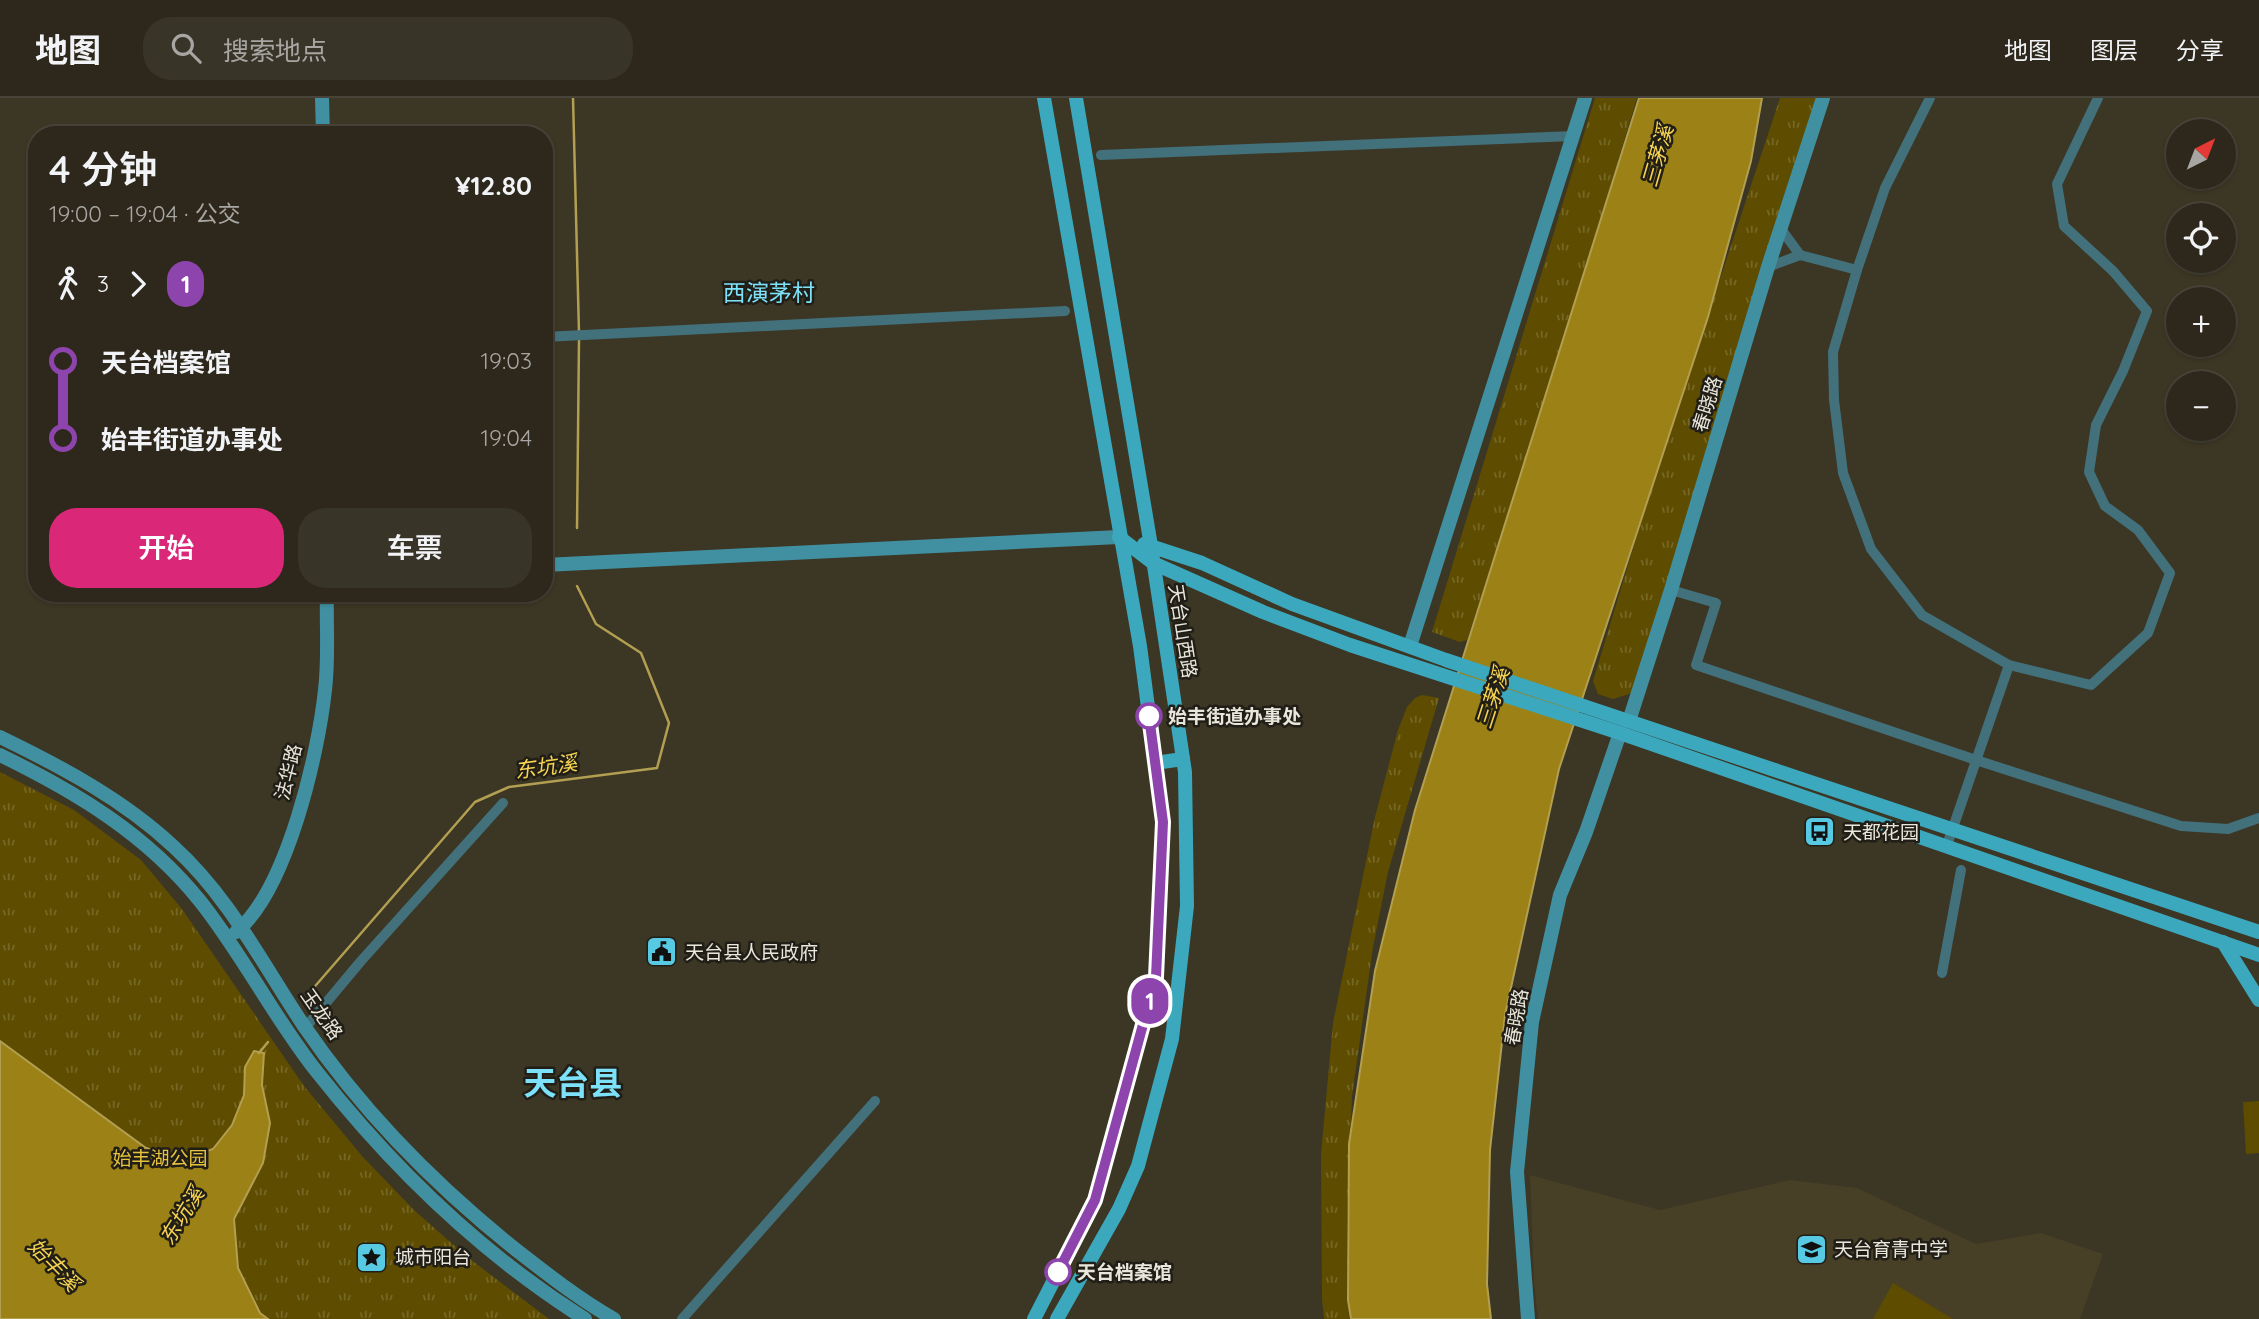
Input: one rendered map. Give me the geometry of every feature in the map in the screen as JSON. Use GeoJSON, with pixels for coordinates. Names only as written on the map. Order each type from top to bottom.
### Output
{"type":"FeatureCollection","features":[{"type":"Feature","properties":{"kind":"main road"},"geometry":{"type":"LineString","coordinates":[[1034,1319],[1095,1200],[1156,977],[1163,822],[1140,646],[1044,98]]}},
{"type":"Feature","properties":{"kind":"main road","name":"天台山西路"},"geometry":{"type":"LineString","coordinates":[[1057,1319],[1119,1209],[1138,1166],[1172,1039],[1187,906],[1183,759],[1151,546],[1076,98]]}},
{"type":"Feature","properties":{"kind":"main road"},"geometry":{"type":"LineString","coordinates":[[1119,537],[1202,563],[1292,604],[1410,646],[1444,667]]}},
{"type":"Feature","properties":{"kind":"main road"},"geometry":{"type":"LineString","coordinates":[[1119,537],[1153,563],[1313,631],[1444,667],[1592,716],[2259,955]]}},
{"type":"Feature","properties":{"kind":"main road"},"geometry":{"type":"LineString","coordinates":[[1624,727],[1952,828],[2259,932]]}},
{"type":"Feature","properties":{"kind":"main road"},"geometry":{"type":"LineString","coordinates":[[1155,762],[1183,759]]}},
{"type":"Feature","properties":{"kind":"main road"},"geometry":{"type":"LineString","coordinates":[[2239,926],[2259,919]]}},
{"type":"Feature","properties":{"kind":"main road"},"geometry":{"type":"LineString","coordinates":[[2223,942],[2259,1000]]}},
{"type":"Feature","properties":{"kind":"main road"},"geometry":{"type":"LineString","coordinates":[[1156,977],[1179,982]]}},
{"type":"Feature","properties":{"kind":"street"},"geometry":{"type":"LineString","coordinates":[[322,98],[323,126]]}},
{"type":"Feature","properties":{"kind":"street"},"geometry":{"type":"LineString","coordinates":[[1410,646],[1585,98]]}},
{"type":"Feature","properties":{"kind":"street","name":"春晓路"},"geometry":{"type":"LineString","coordinates":[[1528,1319],[1517,1172],[1532,1022],[1560,895],[1586,832],[1671,590],[1768,267],[1823,98]]}},
{"type":"Feature","properties":{"kind":"street"},"geometry":{"type":"LineString","coordinates":[[1930,98],[1885,188],[1833,352],[1834,400],[1843,473],[1871,549],[1922,615],[2009,665],[2091,685],[2148,634],[2170,573],[2138,530],[2105,506],[2089,472],[2096,425],[2123,371],[2147,311],[2113,271],[2064,226],[2057,184],[2098,98]]}},
{"type":"Feature","properties":{"kind":"street"},"geometry":{"type":"LineString","coordinates":[[1101,155],[1573,136]]}},
{"type":"Feature","properties":{"kind":"street"},"geometry":{"type":"LineString","coordinates":[[1781,229],[1800,255]]}},
{"type":"Feature","properties":{"kind":"street"},"geometry":{"type":"LineString","coordinates":[[1768,267],[1800,255],[1857,270]]}},
{"type":"Feature","properties":{"kind":"street"},"geometry":{"type":"LineString","coordinates":[[553,337],[1065,311]]}},
{"type":"Feature","properties":{"kind":"street"},"geometry":{"type":"LineString","coordinates":[[553,565],[1119,537]]}},
{"type":"Feature","properties":{"kind":"street"},"geometry":{"type":"LineString","coordinates":[[1671,590],[1716,603],[1696,665],[2181,826],[2228,829],[2259,818]]}},
{"type":"Feature","properties":{"kind":"street","name":"法华路"},"geometry":{"type":"LineString","coordinates":[[227,940],[242,927],[273,883],[289,844],[312,764],[325,689],[327,602]]}},
{"type":"Feature","properties":{"kind":"street"},"geometry":{"type":"LineString","coordinates":[[1947,845],[2009,665]]}},
{"type":"Feature","properties":{"kind":"street","name":"玉龙路"},"geometry":{"type":"LineString","coordinates":[[0,737],[112,797],[175,847],[231,910],[305,1028],[387,1131],[437,1183],[485,1225],[552,1278],[614,1319]]}},
{"type":"Feature","properties":{"kind":"street","name":"玉龙路"},"geometry":{"type":"LineString","coordinates":[[0,755],[59,784],[142,842],[170,867],[201,902],[315,1069],[378,1144],[429,1197],[476,1238],[585,1319]]}},
{"type":"Feature","properties":{"kind":"street"},"geometry":{"type":"LineString","coordinates":[[305,1028],[361,961],[503,803]]}},
{"type":"Feature","properties":{"kind":"street"},"geometry":{"type":"LineString","coordinates":[[1942,973],[1961,870]]}},
{"type":"Feature","properties":{"kind":"street"},"geometry":{"type":"LineString","coordinates":[[682,1319],[875,1101]]}},
{"type":"Feature","properties":{"kind":"shaded area","name":"天台育青中学"},"geometry":{"type":"Polygon","coordinates":[[[1530,1175],[1660,1210],[1790,1180],[1857,1188],[1976,1244],[2041,1233],[2103,1254],[2080,1319],[1538,1319],[1530,1175]]]}},
{"type":"Feature","properties":{"kind":"green space"},"geometry":{"type":"Polygon","coordinates":[[[1595,98],[1637,98],[1544,405],[1467,640],[1460,642],[1432,632],[1595,98]]]}},
{"type":"Feature","properties":{"kind":"green space"},"geometry":{"type":"Polygon","coordinates":[[[1780,98],[1817,98],[1632,693],[1613,699],[1598,694],[1593,681],[1659,463],[1780,98]]]}},
{"type":"Feature","properties":{"kind":"green space"},"geometry":{"type":"Polygon","coordinates":[[[1422,695],[1439,698],[1388,872],[1373,947],[1352,1096],[1347,1219],[1349,1319],[1324,1319],[1321,1154],[1333,1023],[1375,817],[1398,730],[1407,707],[1422,695]]]}},
{"type":"Feature","properties":{"kind":"green space","name":"始丰湖公园"},"geometry":{"type":"Polygon","coordinates":[[[0,772],[74,810],[141,860],[182,909],[304,1086],[362,1156],[414,1210],[466,1256],[549,1319],[0,1319],[0,772]]]}},
{"type":"Feature","properties":{"kind":"green space"},"geometry":{"type":"Polygon","coordinates":[[[2259,1101],[2259,1153],[2246,1154],[2243,1102],[2259,1101]]]}},
{"type":"Feature","properties":{"kind":"green space"},"geometry":{"type":"Polygon","coordinates":[[[1893,1283],[1953,1319],[1873,1319],[1893,1283]]]}},
{"type":"Feature","properties":{"kind":"water","name":"三茅溪"},"geometry":{"type":"Polygon","coordinates":[[[1639,98],[1762,98],[1751,161],[1708,317],[1559,769],[1505,1015],[1490,1150],[1487,1284],[1491,1319],[1351,1319],[1348,1300],[1349,1144],[1375,971],[1415,810],[1639,98]]]}},
{"type":"Feature","properties":{"kind":"water","name":"始丰溪"},"geometry":{"type":"Polygon","coordinates":[[[0,1041],[146,1148],[184,1159],[213,1149],[232,1125],[244,1095],[245,1067],[254,1051],[264,1053],[262,1085],[270,1123],[263,1163],[234,1219],[238,1268],[260,1313],[268,1319],[0,1319],[0,1041]]]}},
{"type":"Feature","properties":{"kind":"waterway","name":"东坑溪"},"geometry":{"type":"LineString","coordinates":[[573,98],[579,333]]}},
{"type":"Feature","properties":{"kind":"waterway","name":"东坑溪"},"geometry":{"type":"LineString","coordinates":[[577,528],[579,339]]}},
{"type":"Feature","properties":{"kind":"waterway","name":"东坑溪"},"geometry":{"type":"LineString","coordinates":[[310,992],[475,802],[509,787],[657,768],[669,723],[641,653],[596,624],[577,586]]}},
{"type":"Feature","properties":{"kind":"waterway","name":"东坑溪"},"geometry":{"type":"LineString","coordinates":[[259,1053],[268,1042]]}},
{"type":"Feature","properties":{"kind":"bus line","name":"1"},"geometry":{"type":"LineString","coordinates":[[1058,1272],[1095,1200],[1156,977],[1163,822],[1149,716]]}},
{"type":"Feature","properties":{"kind":"place","name":"始丰街道办事处"},"geometry":{"type":"Point","coordinates":[1149,716]}},
{"type":"Feature","properties":{"kind":"place","name":"天都花园"},"geometry":{"type":"Point","coordinates":[1820,832]}},
{"type":"Feature","properties":{"kind":"place","name":"天台县人民政府"},"geometry":{"type":"Point","coordinates":[662,952]}},
{"type":"Feature","properties":{"kind":"place","name":"天台育青中学"},"geometry":{"type":"Point","coordinates":[1811,1249]}},
{"type":"Feature","properties":{"kind":"place","name":"城市阳台"},"geometry":{"type":"Point","coordinates":[372,1257]}},
{"type":"Feature","properties":{"kind":"place","name":"天台档案馆"},"geometry":{"type":"Point","coordinates":[1058,1272]}},
{"type":"Feature","properties":{"kind":"district","name":"西演茅村"},"geometry":{"type":"Point","coordinates":[769,293]}},
{"type":"Feature","properties":{"kind":"district","name":"天台县"},"geometry":{"type":"Point","coordinates":[573,1083]}}]}
